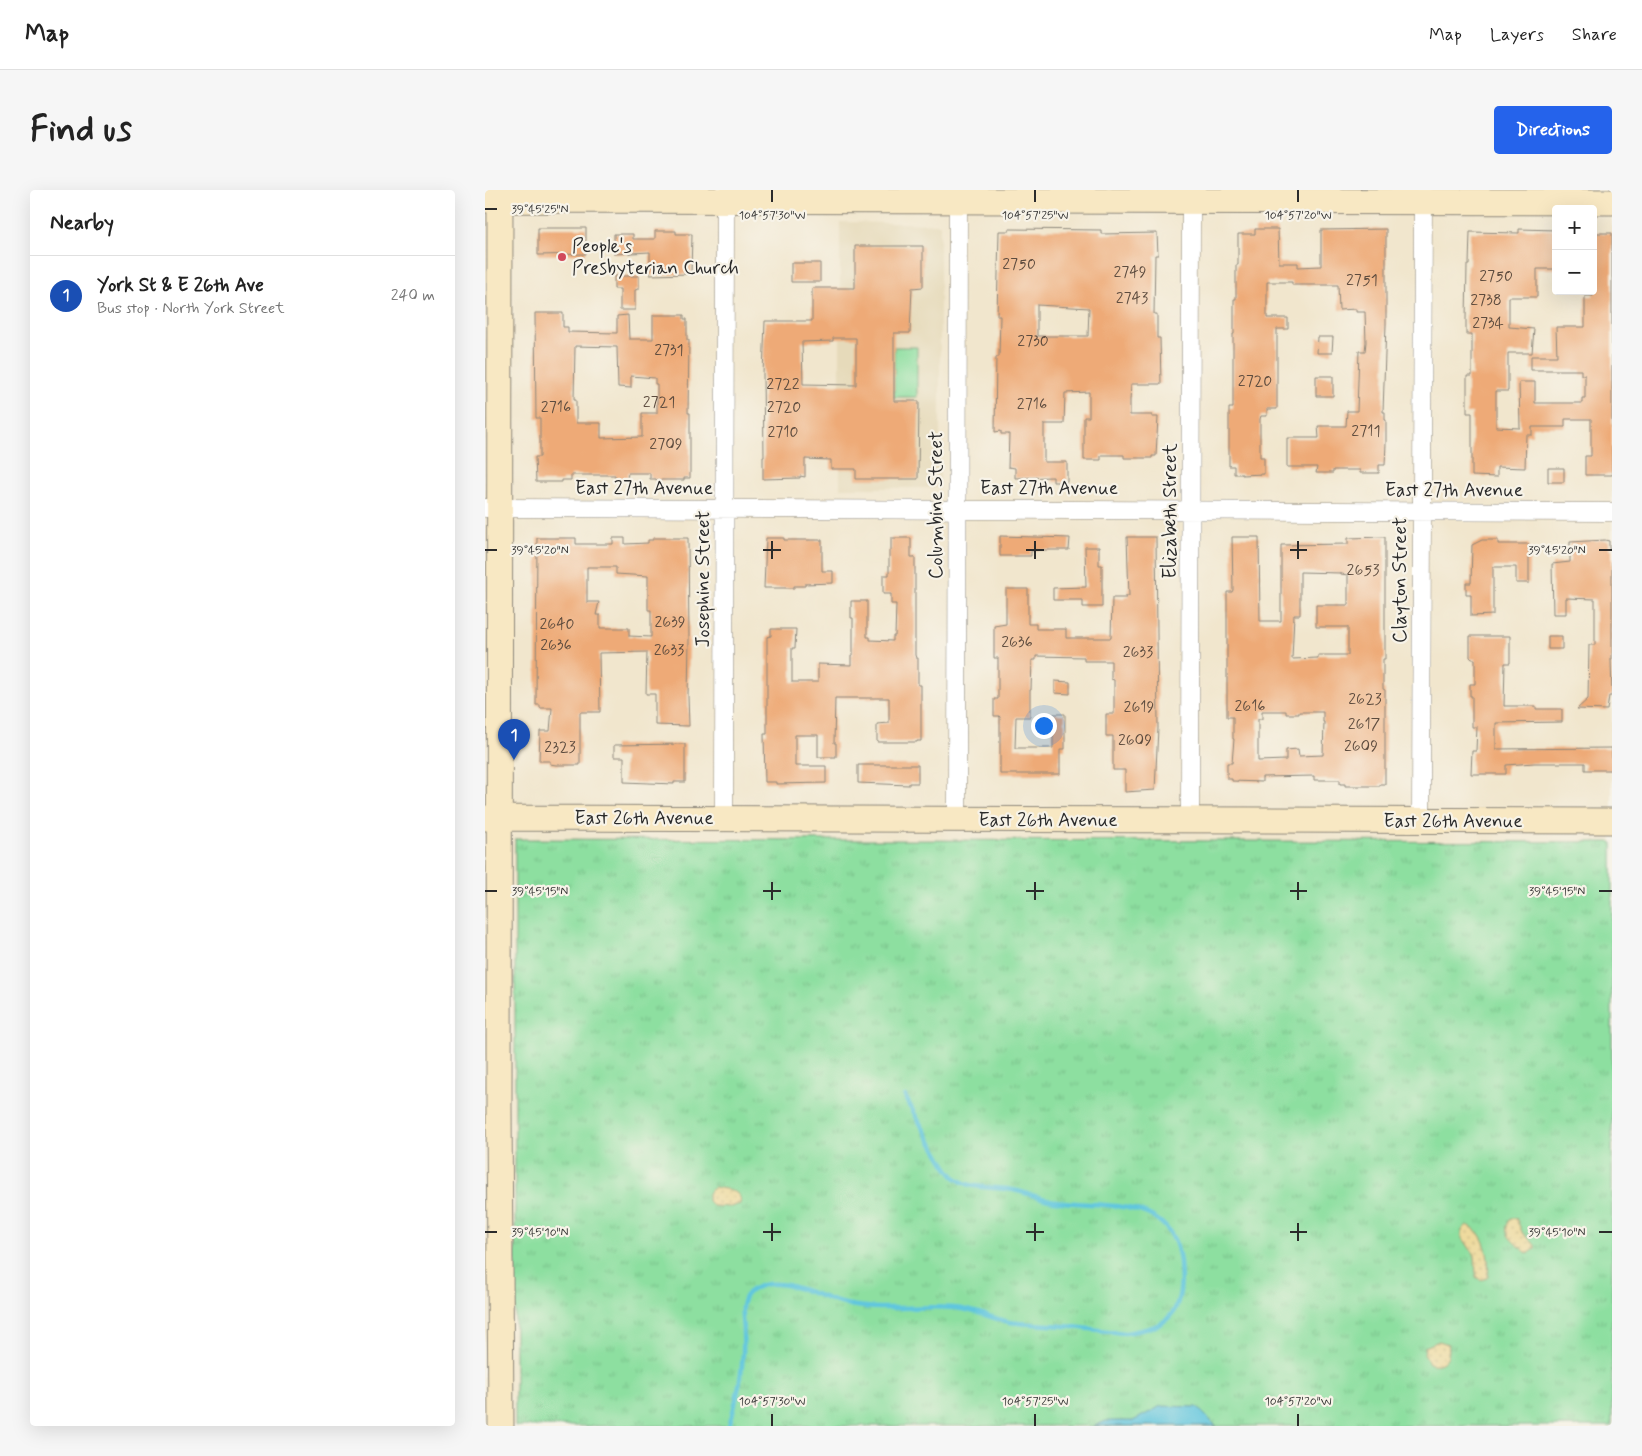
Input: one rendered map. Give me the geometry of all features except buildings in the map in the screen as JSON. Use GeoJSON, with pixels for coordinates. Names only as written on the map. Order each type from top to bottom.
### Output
{"type":"FeatureCollection","features":[{"type":"Feature","properties":{"kind":"street","name":"Josephine Street"},"geometry":{"type":"LineString","coordinates":[[724,818],[725,196]]}},
{"type":"Feature","properties":{"kind":"street"},"geometry":{"type":"LineString","coordinates":[[501,1426],[492,1125],[492,508],[495,197],[958,196],[1191,202],[1423,196],[1612,202]]}},
{"type":"Feature","properties":{"kind":"street","name":"Columbine Street"},"geometry":{"type":"LineString","coordinates":[[957,819],[958,196]]}},
{"type":"Feature","properties":{"kind":"street","name":"Clayton Street"},"geometry":{"type":"LineString","coordinates":[[1421,821],[1423,196]]}},
{"type":"Feature","properties":{"kind":"street","name":"Elizabeth Street"},"geometry":{"type":"LineString","coordinates":[[1190,820],[1191,202]]}},
{"type":"Feature","properties":{"kind":"street","name":"East 27th Avenue"},"geometry":{"type":"LineString","coordinates":[[492,508],[1612,512]]}},
{"type":"Feature","properties":{"kind":"street","name":"East 26th Avenue"},"geometry":{"type":"LineString","coordinates":[[492,818],[1612,821]]}},
{"type":"Feature","properties":{"kind":"shaded area"},"geometry":{"type":"Polygon","coordinates":[[[840,222],[940,224],[940,488],[840,488],[840,222]]]}},
{"type":"Feature","properties":{"kind":"green space"},"geometry":{"type":"Polygon","coordinates":[[[894,347],[917,347],[917,397],[894,397],[894,347]]]}},
{"type":"Feature","properties":{"kind":"green space"},"geometry":{"type":"Polygon","coordinates":[[[515,839],[1612,842],[1612,1426],[515,1426],[515,839]]]}},
{"type":"Feature","properties":{"kind":"sand"},"geometry":{"type":"Polygon","coordinates":[[[714,1187],[736,1193],[739,1196],[740,1204],[730,1207],[713,1206],[708,1201],[708,1193],[714,1187]]]}},
{"type":"Feature","properties":{"kind":"sand"},"geometry":{"type":"Polygon","coordinates":[[[1516,1218],[1523,1234],[1535,1245],[1535,1249],[1528,1254],[1508,1234],[1508,1224],[1511,1219],[1516,1218]]]}},
{"type":"Feature","properties":{"kind":"sand"},"geometry":{"type":"Polygon","coordinates":[[[1467,1225],[1479,1233],[1483,1239],[1488,1262],[1488,1277],[1484,1279],[1476,1277],[1475,1256],[1462,1237],[1462,1230],[1467,1225]]]}},
{"type":"Feature","properties":{"kind":"sand"},"geometry":{"type":"Polygon","coordinates":[[[1439,1341],[1448,1344],[1449,1354],[1442,1363],[1429,1363],[1424,1354],[1425,1347],[1439,1341]]]}},
{"type":"Feature","properties":{"kind":"water"},"geometry":{"type":"Polygon","coordinates":[[[1161,1406],[1197,1407],[1216,1426],[1094,1426],[1106,1421],[1133,1421],[1161,1406]]]}},
{"type":"Feature","properties":{"kind":"waterway"},"geometry":{"type":"LineString","coordinates":[[729,1426],[742,1369],[743,1302],[748,1293],[757,1287],[768,1284],[792,1286],[851,1305],[880,1308],[954,1308],[968,1310],[1009,1322],[1069,1326],[1125,1333],[1148,1329],[1161,1323],[1172,1314],[1176,1307],[1181,1279],[1180,1262],[1175,1240],[1164,1225],[1150,1215],[1133,1209],[1055,1201],[1013,1190],[981,1187],[963,1182],[954,1177],[947,1168],[905,1096]]}},
{"type":"Feature","properties":{"kind":"place","name":"People's Presbyterian Church"},"geometry":{"type":"Point","coordinates":[562,257]}},
{"type":"Feature","properties":{"kind":"place","name":"York St & E 26th Ave"},"geometry":{"type":"Point","coordinates":[514,760]}}]}
